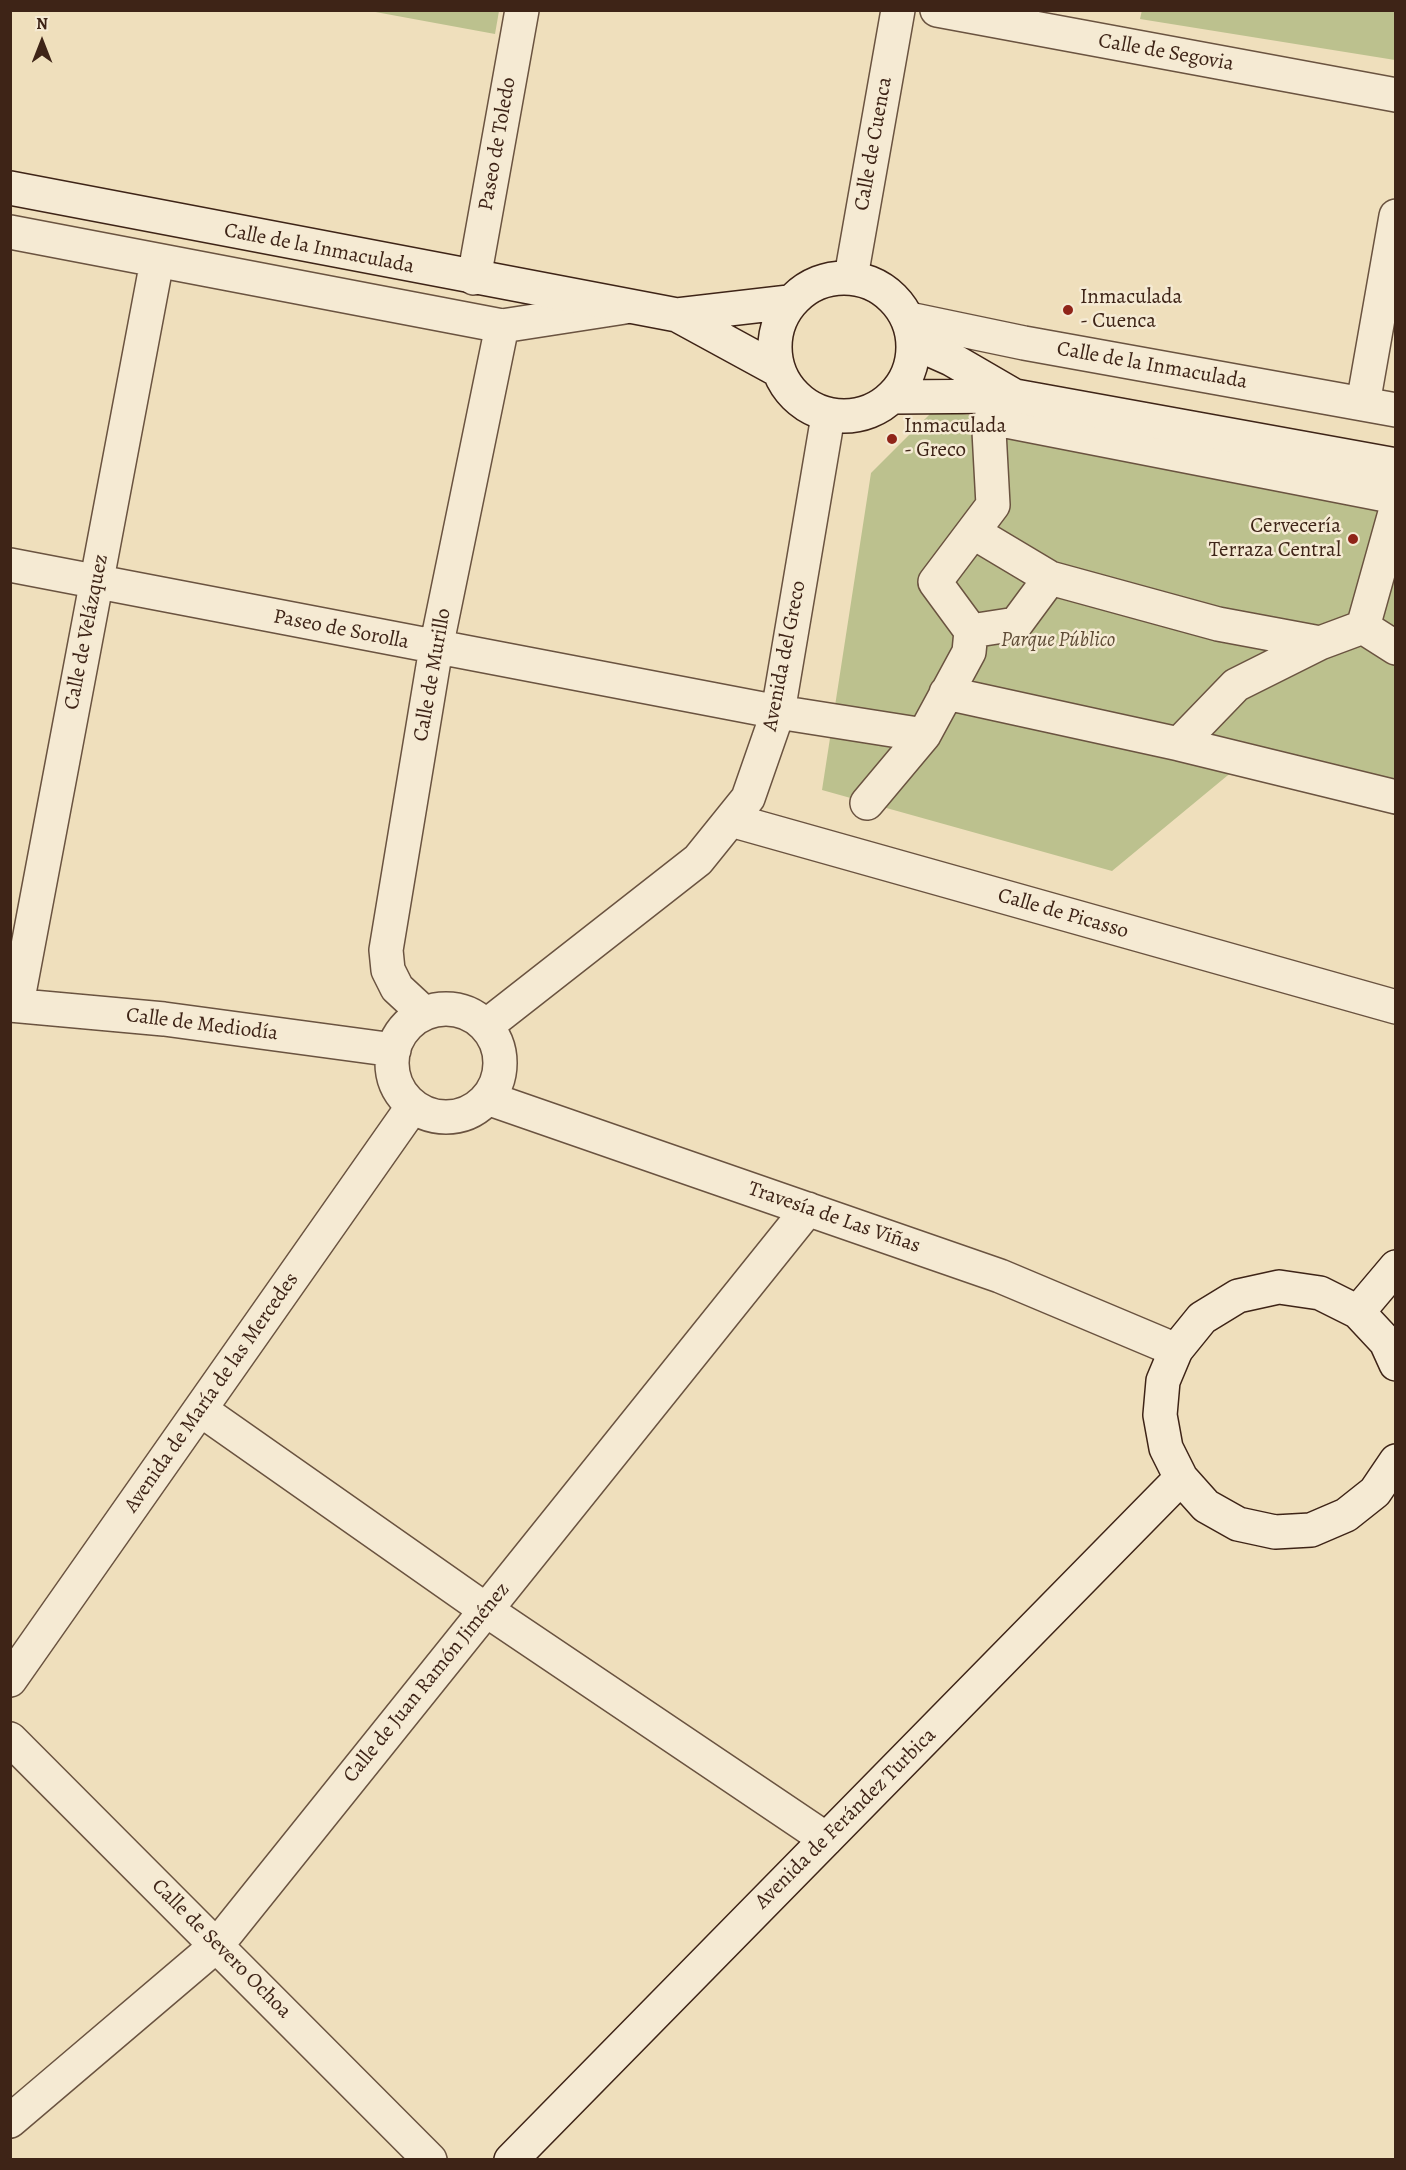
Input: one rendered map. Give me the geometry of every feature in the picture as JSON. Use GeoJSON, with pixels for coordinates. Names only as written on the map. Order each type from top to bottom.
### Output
{"type":"FeatureCollection","features":[{"type":"Feature","properties":{"kind":"street","name":"Paseo de Toledo"},"geometry":{"type":"LineString","coordinates":[[474,278],[522,10]]}},
{"type":"Feature","properties":{"kind":"street","name":"Calle de Cuenca"},"geometry":{"type":"LineString","coordinates":[[850,277],[898,10]]}},
{"type":"Feature","properties":{"kind":"street","name":"Calle de Segovia"},"geometry":{"type":"LineString","coordinates":[[936,10],[1395,95]]}},
{"type":"Feature","properties":{"kind":"street","name":"Calle de la Inmaculada"},"geometry":{"type":"LineString","coordinates":[[10,188],[677,315],[789,302]]}},
{"type":"Feature","properties":{"kind":"street"},"geometry":{"type":"LineString","coordinates":[[1363,404],[1395,216]]}},
{"type":"Feature","properties":{"kind":"street","name":"Calle de la Inmaculada"},"geometry":{"type":"LineString","coordinates":[[10,232],[502,326],[629,306]]}},
{"type":"Feature","properties":{"kind":"street","name":"Calle de Velázquez"},"geometry":{"type":"LineString","coordinates":[[14,1004],[157,261]]}},
{"type":"Feature","properties":{"kind":"street"},"geometry":{"type":"LineString","coordinates":[[912,331],[912,367],[893,397],[863,414],[828,416],[796,399],[776,369],[774,333],[789,302],[817,282],[850,277],[885,290],[912,331],[951,359],[1015,396]]}},
{"type":"Feature","properties":{"kind":"street","name":"Calle de la Inmaculada"},"geometry":{"type":"LineString","coordinates":[[677,315],[776,369]]}},
{"type":"Feature","properties":{"kind":"street","name":"Calle de Murillo"},"geometry":{"type":"LineString","coordinates":[[424,1013],[397,988],[388,970],[386,950],[436,648],[502,326]]}},
{"type":"Feature","properties":{"kind":"street","name":"Calle de la Inmaculada"},"geometry":{"type":"LineString","coordinates":[[912,331],[1024,343],[1395,410]]}},
{"type":"Feature","properties":{"kind":"street"},"geometry":{"type":"LineString","coordinates":[[893,397],[1015,396],[1395,465]]}},
{"type":"Feature","properties":{"kind":"street","name":"Avenida del Greco"},"geometry":{"type":"LineString","coordinates":[[486,1026],[698,860],[748,798],[778,712],[828,416]]}},
{"type":"Feature","properties":{"kind":"street"},"geometry":{"type":"LineString","coordinates":[[867,803],[924,735],[969,652],[971,631],[934,582],[993,505],[989,431],[991,418],[1395,497]]}},
{"type":"Feature","properties":{"kind":"street"},"geometry":{"type":"LineString","coordinates":[[1364,627],[1395,510]]}},
{"type":"Feature","properties":{"kind":"street"},"geometry":{"type":"LineString","coordinates":[[973,532],[1050,578],[1218,624],[1320,643]]}},
{"type":"Feature","properties":{"kind":"street","name":"Paseo de Sorolla"},"geometry":{"type":"LineString","coordinates":[[10,565],[778,712],[924,735]]}},
{"type":"Feature","properties":{"kind":"street"},"geometry":{"type":"LineString","coordinates":[[971,631],[1016,624],[1050,578]]}},
{"type":"Feature","properties":{"kind":"street"},"geometry":{"type":"LineString","coordinates":[[1179,744],[1236,685],[1320,643],[1364,627]]}},
{"type":"Feature","properties":{"kind":"street"},"geometry":{"type":"LineString","coordinates":[[1364,627],[1395,648]]}},
{"type":"Feature","properties":{"kind":"street"},"geometry":{"type":"LineString","coordinates":[[946,693],[1179,744],[1395,797]]}},
{"type":"Feature","properties":{"kind":"street","name":"Calle de Picasso"},"geometry":{"type":"LineString","coordinates":[[731,820],[1395,1007]]}},
{"type":"Feature","properties":{"kind":"street","name":"Calle de Mediodía"},"geometry":{"type":"LineString","coordinates":[[14,1004],[164,1019],[394,1050]]}},
{"type":"Feature","properties":{"kind":"street"},"geometry":{"type":"LineString","coordinates":[[440,1009],[457,1010],[473,1016],[486,1026],[495,1039],[500,1069],[496,1084],[487,1098],[475,1108],[460,1115],[443,1117],[428,1114],[413,1106],[395,1081],[392,1065],[394,1050],[400,1035],[410,1022],[424,1013],[440,1009]]}},
{"type":"Feature","properties":{"kind":"street","name":"Travesía de Las Viñas"},"geometry":{"type":"LineString","coordinates":[[487,1098],[1000,1276],[1176,1350]]}},
{"type":"Feature","properties":{"kind":"street","name":"Avenida de María de las Mercedes"},"geometry":{"type":"LineString","coordinates":[[10,1680],[413,1106]]}},
{"type":"Feature","properties":{"kind":"street","name":"Calle de Juan Ramón Jiménez"},"geometry":{"type":"LineString","coordinates":[[10,2121],[217,1945],[808,1209]]}},
{"type":"Feature","properties":{"kind":"street"},"geometry":{"type":"LineString","coordinates":[[1358,1312],[1395,1267]]}},
{"type":"Feature","properties":{"kind":"street"},"geometry":{"type":"LineString","coordinates":[[1395,1364],[1386,1342],[1358,1312],[1320,1293],[1279,1287],[1238,1296],[1202,1318],[1176,1350],[1163,1381],[1160,1415],[1166,1448],[1181,1478],[1206,1506],[1238,1524],[1275,1532],[1311,1530],[1346,1515],[1375,1492],[1395,1461]]}},
{"type":"Feature","properties":{"kind":"street"},"geometry":{"type":"LineString","coordinates":[[201,1410],[486,1610],[826,1839]]}},
{"type":"Feature","properties":{"kind":"street","name":"Avenida de Ferández Turbica"},"geometry":{"type":"LineString","coordinates":[[511,2160],[1181,1478]]}},
{"type":"Feature","properties":{"kind":"street","name":"Calle de Severo Ochoa"},"geometry":{"type":"LineString","coordinates":[[10,1739],[430,2160]]}},
{"type":"Feature","properties":{"kind":"green space"},"geometry":{"type":"Polygon","coordinates":[[[1142,10],[1395,11],[1395,60],[1140,19],[1142,10]]]}},
{"type":"Feature","properties":{"kind":"green space"},"geometry":{"type":"Polygon","coordinates":[[[370,11],[499,11],[495,34],[370,11]]]}},
{"type":"Feature","properties":{"kind":"green space","name":"Parque Público"},"geometry":{"type":"Polygon","coordinates":[[[934,410],[991,418],[1395,497],[1395,801],[1239,766],[1112,871],[822,790],[871,473],[934,410]]]}},
{"type":"Feature","properties":{"kind":"place","name":"Inmaculada - Cuenca"},"geometry":{"type":"Point","coordinates":[1068,310]}},
{"type":"Feature","properties":{"kind":"place","name":"Inmaculada - Greco"},"geometry":{"type":"Point","coordinates":[892,439]}},
{"type":"Feature","properties":{"kind":"place","name":"Cervecería Terraza Central"},"geometry":{"type":"Point","coordinates":[1353,539]}}]}
